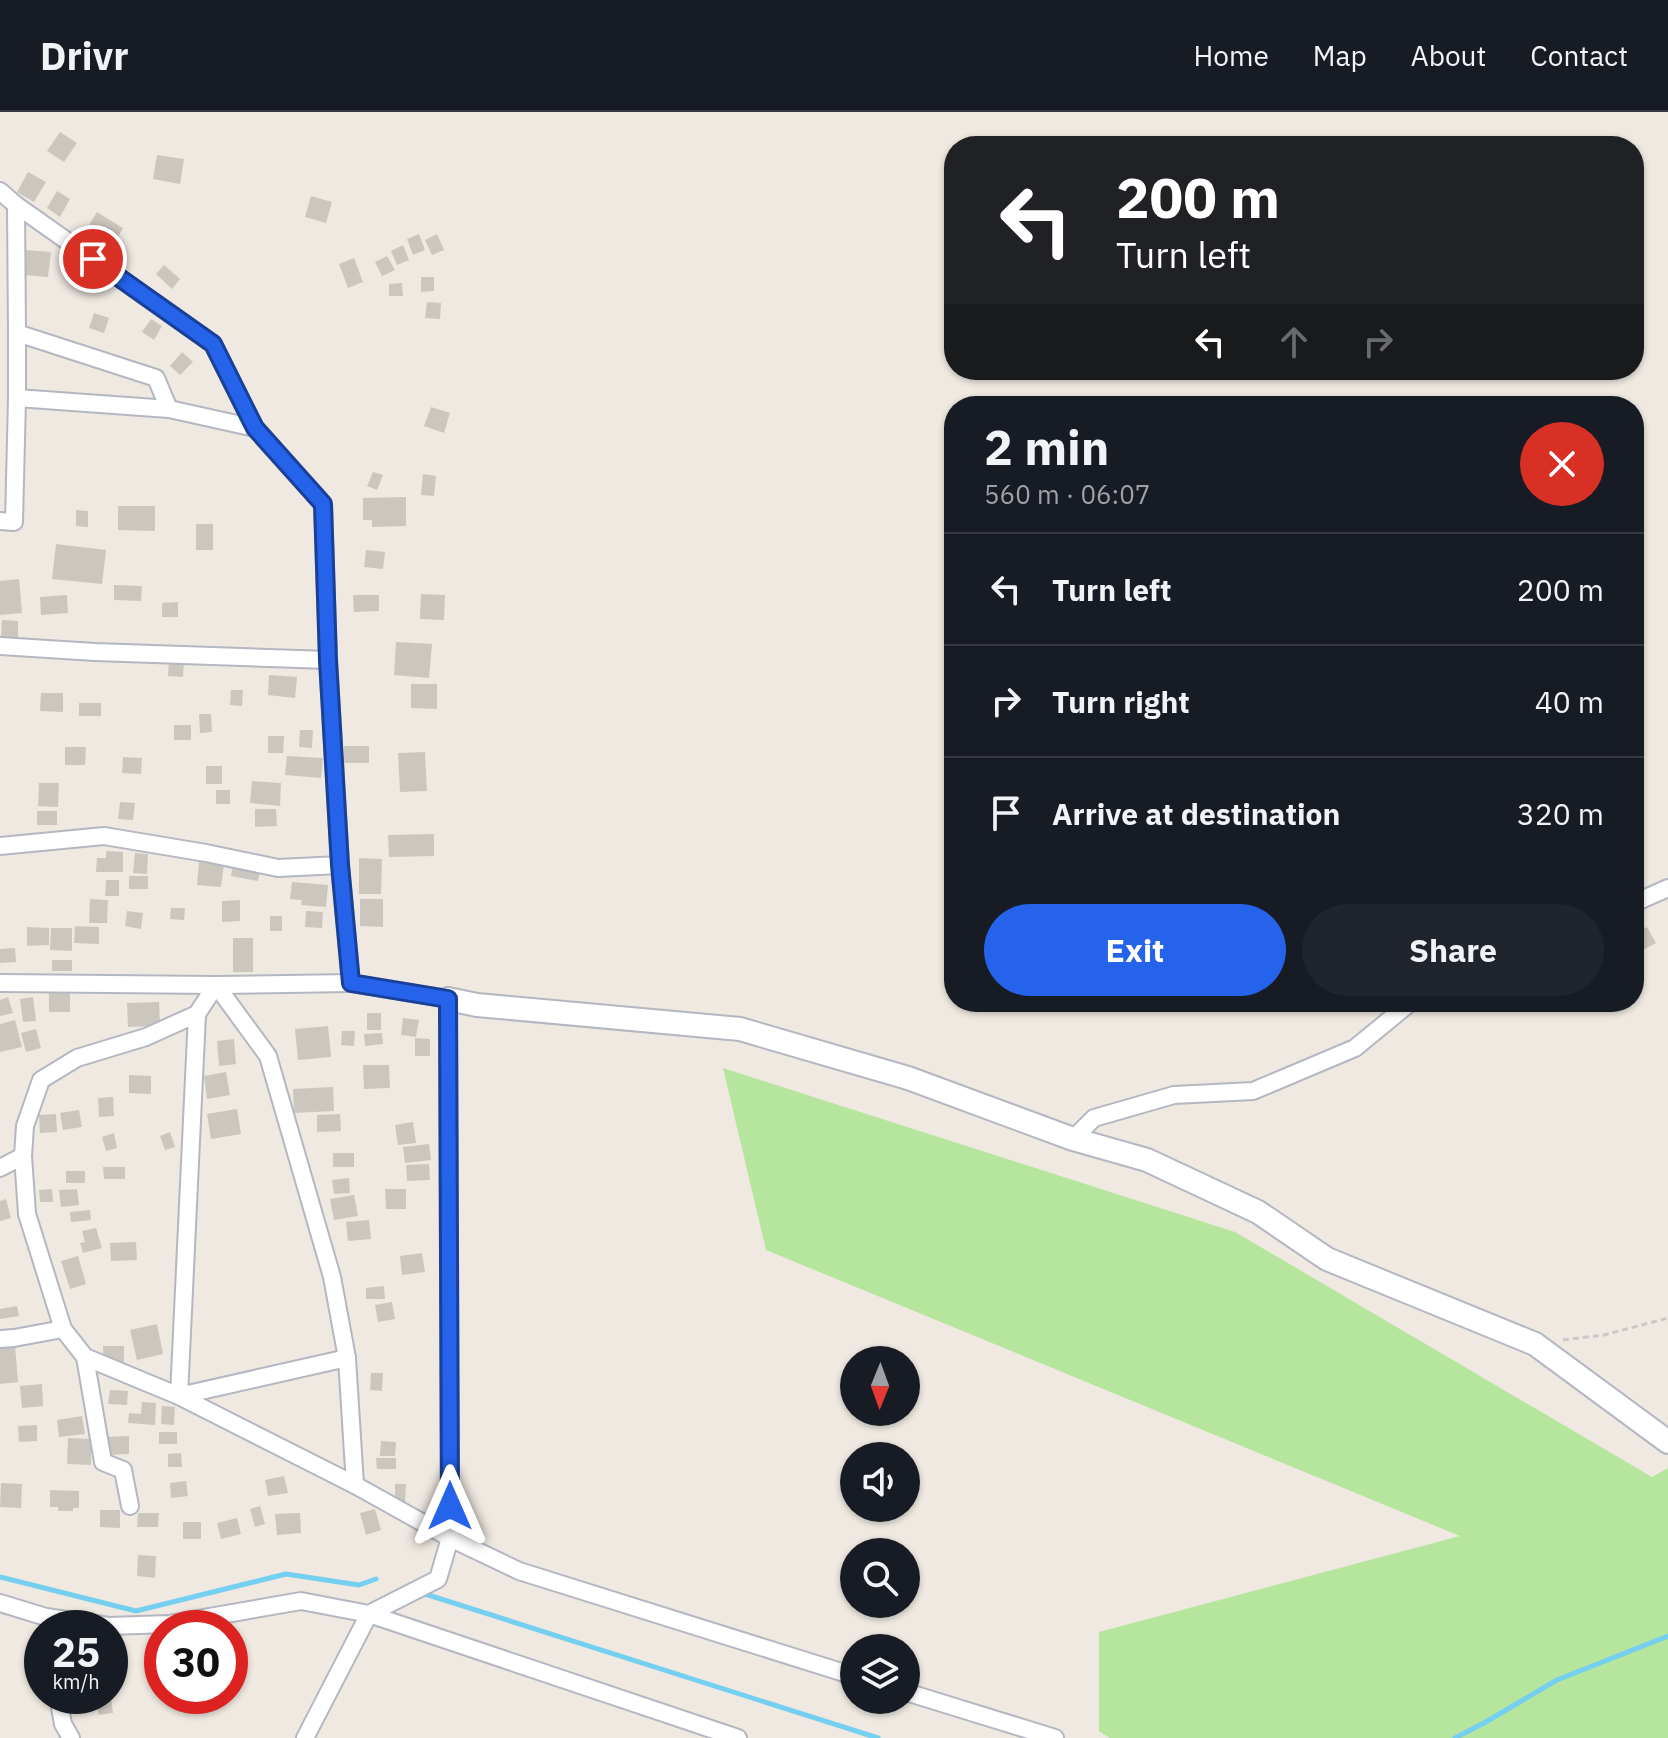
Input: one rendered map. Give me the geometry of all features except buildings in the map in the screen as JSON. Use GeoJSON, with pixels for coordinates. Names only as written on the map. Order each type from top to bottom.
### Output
{"type":"FeatureCollection","features":[{"type":"Feature","properties":{"kind":"street"},"geometry":{"type":"LineString","coordinates":[[0,191],[213,344],[255,428],[323,504],[328,660],[340,865],[351,983]]}},
{"type":"Feature","properties":{"kind":"street"},"geometry":{"type":"LineString","coordinates":[[0,521],[14,522],[16,205]]}},
{"type":"Feature","properties":{"kind":"street"},"geometry":{"type":"LineString","coordinates":[[17,333],[156,378],[169,409]]}},
{"type":"Feature","properties":{"kind":"street"},"geometry":{"type":"LineString","coordinates":[[17,398],[169,409],[255,428]]}},
{"type":"Feature","properties":{"kind":"street"},"geometry":{"type":"LineString","coordinates":[[0,646],[328,660]]}},
{"type":"Feature","properties":{"kind":"street"},"geometry":{"type":"LineString","coordinates":[[0,846],[104,836],[278,868],[340,865]]}},
{"type":"Feature","properties":{"kind":"street"},"geometry":{"type":"LineString","coordinates":[[1644,899],[1668,888]]}},
{"type":"Feature","properties":{"kind":"street"},"geometry":{"type":"LineString","coordinates":[[0,983],[351,983],[477,1005],[740,1029],[908,1078],[1073,1139],[1147,1160],[1258,1212],[1327,1259],[1535,1344],[1668,1442]]}},
{"type":"Feature","properties":{"kind":"street"},"geometry":{"type":"LineString","coordinates":[[179,1396],[197,1014],[216,985]]}},
{"type":"Feature","properties":{"kind":"street"},"geometry":{"type":"LineString","coordinates":[[216,985],[268,1056],[332,1277],[347,1358],[355,1485]]}},
{"type":"Feature","properties":{"kind":"street"},"geometry":{"type":"LineString","coordinates":[[305,1738],[369,1614],[438,1579],[450,1538],[448,999]]}},
{"type":"Feature","properties":{"kind":"street"},"geometry":{"type":"LineString","coordinates":[[1073,1139],[1094,1118],[1174,1095],[1253,1091],[1355,1048],[1399,1012]]}},
{"type":"Feature","properties":{"kind":"street"},"geometry":{"type":"LineString","coordinates":[[130,1506],[123,1470],[103,1462],[85,1357],[63,1329],[27,1214],[23,1156],[25,1126],[41,1080],[77,1058],[146,1037],[197,1014]]}},
{"type":"Feature","properties":{"kind":"street"},"geometry":{"type":"LineString","coordinates":[[0,1168],[23,1156]]}},
{"type":"Feature","properties":{"kind":"street"},"geometry":{"type":"LineString","coordinates":[[0,1339],[63,1329]]}},
{"type":"Feature","properties":{"kind":"street"},"geometry":{"type":"LineString","coordinates":[[85,1357],[179,1396],[519,1571],[840,1672]]}},
{"type":"Feature","properties":{"kind":"street"},"geometry":{"type":"LineString","coordinates":[[179,1396],[347,1358]]}},
{"type":"Feature","properties":{"kind":"street"},"geometry":{"type":"LineString","coordinates":[[128,1625],[169,1624],[301,1601],[369,1614],[738,1738]]}},
{"type":"Feature","properties":{"kind":"street"},"geometry":{"type":"LineString","coordinates":[[0,1603],[24,1613]]}},
{"type":"Feature","properties":{"kind":"street"},"geometry":{"type":"LineString","coordinates":[[920,1696],[1055,1738]]}},
{"type":"Feature","properties":{"kind":"street"},"geometry":{"type":"LineString","coordinates":[[61,1714],[71,1738]]}},
{"type":"Feature","properties":{"kind":"path"},"geometry":{"type":"LineString","coordinates":[[1535,1344],[1604,1335],[1668,1318]]}},
{"type":"Feature","properties":{"kind":"green space"},"geometry":{"type":"Polygon","coordinates":[[[723,1068],[1235,1232],[1652,1477],[1668,1468],[1668,1738],[1110,1738],[1099,1731],[1099,1632],[1460,1536],[766,1250],[723,1068]]]}},
{"type":"Feature","properties":{"kind":"waterway"},"geometry":{"type":"LineString","coordinates":[[0,1577],[136,1611],[286,1574],[359,1585],[376,1579]]}},
{"type":"Feature","properties":{"kind":"waterway"},"geometry":{"type":"LineString","coordinates":[[422,1593],[878,1738]]}},
{"type":"Feature","properties":{"kind":"waterway"},"geometry":{"type":"LineString","coordinates":[[1455,1738],[1557,1680],[1668,1636]]}},
{"type":"Feature","properties":{"kind":"route"},"geometry":{"type":"LineString","coordinates":[[93,259],[213,344],[255,428],[323,504],[328,660],[340,865],[351,983],[448,999],[450,1506]]}}]}
